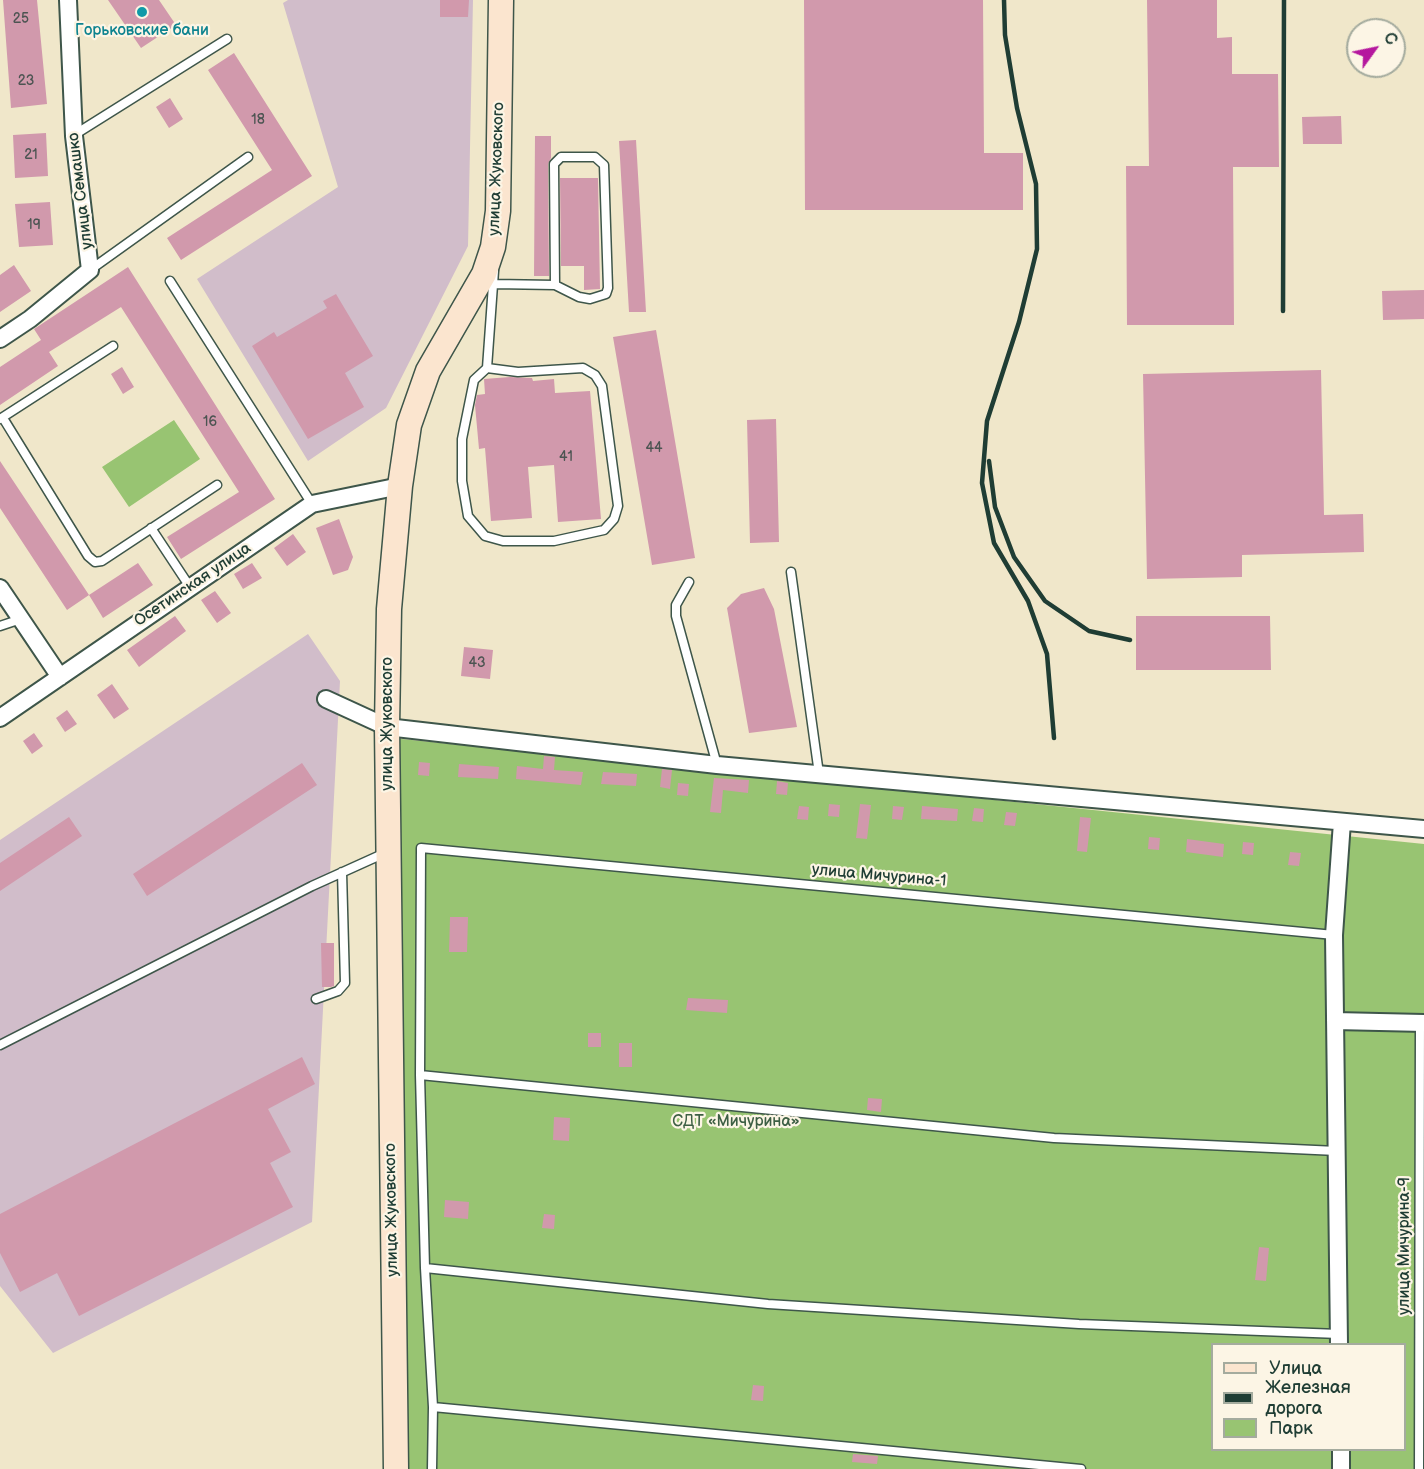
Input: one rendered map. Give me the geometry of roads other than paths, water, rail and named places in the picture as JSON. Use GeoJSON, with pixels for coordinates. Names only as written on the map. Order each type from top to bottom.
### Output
{"type":"FeatureCollection","features":[{"type":"Feature","properties":{"kind":"main road","name":"улица Жуковского"},"geometry":{"type":"LineString","coordinates":[[396,1469],[388,852],[389,609],[400,486],[409,425],[428,371],[484,274],[493,247],[498,211],[501,0]]}},
{"type":"Feature","properties":{"kind":"street","name":"улица Семашко"},"geometry":{"type":"LineString","coordinates":[[0,339],[30,319],[90,270],[74,135],[68,0]]}},
{"type":"Feature","properties":{"kind":"street","name":"Осетинская улица"},"geometry":{"type":"LineString","coordinates":[[0,718],[312,504],[400,486]]}},
{"type":"Feature","properties":{"kind":"street"},"geometry":{"type":"LineString","coordinates":[[0,588],[60,677]]}},
{"type":"Feature","properties":{"kind":"street"},"geometry":{"type":"LineString","coordinates":[[326,699],[387,727],[717,765],[1424,829]]}},
{"type":"Feature","properties":{"kind":"street"},"geometry":{"type":"LineString","coordinates":[[1339,1339],[1334,935],[1342,822]]}},
{"type":"Feature","properties":{"kind":"street"},"geometry":{"type":"LineString","coordinates":[[1335,1021],[1422,1023]]}},
{"type":"Feature","properties":{"kind":"street"},"geometry":{"type":"LineString","coordinates":[[1341,1451],[1341,1469]]}},
{"type":"Feature","properties":{"kind":"lane"},"geometry":{"type":"LineString","coordinates":[[74,135],[227,39]]}},
{"type":"Feature","properties":{"kind":"lane"},"geometry":{"type":"LineString","coordinates":[[90,270],[248,157]]}},
{"type":"Feature","properties":{"kind":"lane"},"geometry":{"type":"LineString","coordinates":[[494,284],[555,285],[579,297],[590,299],[606,294],[608,288],[604,165],[595,157],[561,157],[554,164],[555,285]]}},
{"type":"Feature","properties":{"kind":"lane"},"geometry":{"type":"LineString","coordinates":[[487,368],[518,372],[584,368],[595,375],[602,386],[618,506],[614,519],[604,530],[554,541],[503,541],[485,536],[474,526],[468,516],[462,481],[462,439],[474,380],[487,368],[494,284],[493,247]]}},
{"type":"Feature","properties":{"kind":"lane"},"geometry":{"type":"LineString","coordinates":[[170,281],[312,504]]}},
{"type":"Feature","properties":{"kind":"lane"},"geometry":{"type":"LineString","coordinates":[[113,346],[1,418],[88,556],[95,562],[102,561],[217,485]]}},
{"type":"Feature","properties":{"kind":"lane"},"geometry":{"type":"LineString","coordinates":[[151,528],[190,588]]}},
{"type":"Feature","properties":{"kind":"lane"},"geometry":{"type":"LineString","coordinates":[[791,572],[819,774]]}},
{"type":"Feature","properties":{"kind":"lane"},"geometry":{"type":"LineString","coordinates":[[689,582],[680,596],[676,616],[717,765]]}},
{"type":"Feature","properties":{"kind":"lane"},"geometry":{"type":"LineString","coordinates":[[0,626],[21,619]]}},
{"type":"Feature","properties":{"kind":"lane","name":"улица Мичурина-1"},"geometry":{"type":"LineString","coordinates":[[420,1075],[421,848],[1334,935]]}},
{"type":"Feature","properties":{"kind":"lane"},"geometry":{"type":"LineString","coordinates":[[0,1045],[342,872],[388,852]]}},
{"type":"Feature","properties":{"kind":"lane"},"geometry":{"type":"LineString","coordinates":[[316,999],[338,991],[345,982],[342,872]]}},
{"type":"Feature","properties":{"kind":"lane","name":"улица Мичурина-9"},"geometry":{"type":"LineString","coordinates":[[1419,1469],[1422,1023]]}},
{"type":"Feature","properties":{"kind":"lane"},"geometry":{"type":"LineString","coordinates":[[432,1469],[433,1407],[425,1268],[420,1075],[1054,1138],[1337,1151]]}},
{"type":"Feature","properties":{"kind":"lane"},"geometry":{"type":"LineString","coordinates":[[425,1268],[768,1304],[1339,1339]]}},
{"type":"Feature","properties":{"kind":"lane"},"geometry":{"type":"LineString","coordinates":[[433,1407],[1081,1469]]}},
{"type":"Feature","properties":{"kind":"railway"},"geometry":{"type":"LineString","coordinates":[[1004,0],[1005,35],[1017,108],[1036,184],[1037,249],[1019,322],[987,421],[982,483],[994,543],[1028,601],[1047,654],[1054,738]]}},
{"type":"Feature","properties":{"kind":"railway"},"geometry":{"type":"LineString","coordinates":[[1283,311],[1284,0]]}},
{"type":"Feature","properties":{"kind":"railway"},"geometry":{"type":"LineString","coordinates":[[989,461],[995,507],[1014,557],[1045,601],[1089,631],[1130,640]]}},
{"type":"Feature","properties":{"kind":"place","name":"Горьковские бани"},"geometry":{"type":"Point","coordinates":[142,12]}},
{"type":"Feature","properties":{"kind":"park label","name":"СДТ «Мичурина»"},"geometry":{"type":"Point","coordinates":[736,1122]}}]}
